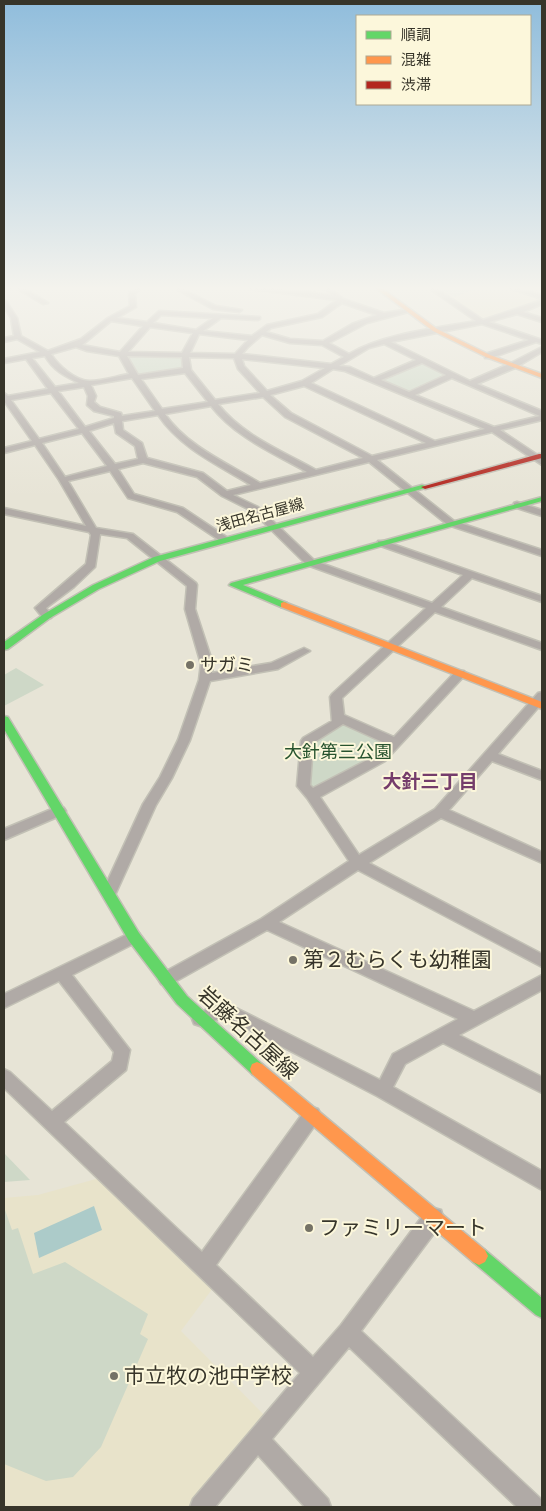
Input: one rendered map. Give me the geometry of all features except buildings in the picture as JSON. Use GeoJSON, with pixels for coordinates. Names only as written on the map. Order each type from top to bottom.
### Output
{"type":"FeatureCollection","features":[{"type":"Feature","properties":{"kind":"main road"},"geometry":{"type":"LineString","coordinates":[[489,357],[542,376]]}},
{"type":"Feature","properties":{"kind":"main road","name":"浅田名古屋線"},"geometry":{"type":"LineString","coordinates":[[4,647],[47,616],[96,587],[157,559],[410,490],[540,458]]}},
{"type":"Feature","properties":{"kind":"main road"},"geometry":{"type":"LineString","coordinates":[[540,702],[460,674],[234,585],[542,499]]}},
{"type":"Feature","properties":{"kind":"main road","name":"岩藤名古屋線"},"geometry":{"type":"LineString","coordinates":[[4,720],[134,937],[200,1019],[542,1309]]}},
{"type":"Feature","properties":{"kind":"street"},"geometry":{"type":"LineString","coordinates":[[4,361],[28,357],[131,496],[180,510],[225,540]]}},
{"type":"Feature","properties":{"kind":"street"},"geometry":{"type":"LineString","coordinates":[[49,357],[54,365],[64,373],[86,383],[92,396],[90,404],[97,410],[112,412],[120,419]]}},
{"type":"Feature","properties":{"kind":"street"},"geometry":{"type":"LineString","coordinates":[[123,357],[170,427],[196,449],[259,486]]}},
{"type":"Feature","properties":{"kind":"street"},"geometry":{"type":"LineString","coordinates":[[185,357],[187,370],[223,416],[241,431],[315,473]]}},
{"type":"Feature","properties":{"kind":"street"},"geometry":{"type":"LineString","coordinates":[[238,357],[241,367],[265,394],[288,415],[372,460],[451,523],[542,553]]}},
{"type":"Feature","properties":{"kind":"street"},"geometry":{"type":"LineString","coordinates":[[243,357],[347,368],[494,430],[540,458]]}},
{"type":"Feature","properties":{"kind":"street"},"geometry":{"type":"LineString","coordinates":[[4,451],[120,419],[265,394],[305,383],[349,357]]}},
{"type":"Feature","properties":{"kind":"street"},"geometry":{"type":"LineString","coordinates":[[416,357],[470,384],[542,416]]}},
{"type":"Feature","properties":{"kind":"street"},"geometry":{"type":"LineString","coordinates":[[470,384],[512,366],[529,357]]}},
{"type":"Feature","properties":{"kind":"street"},"geometry":{"type":"LineString","coordinates":[[375,380],[423,360]]}},
{"type":"Feature","properties":{"kind":"street"},"geometry":{"type":"LineString","coordinates":[[47,616],[40,608],[70,586],[91,565],[96,535],[63,480],[5,398],[86,383],[187,370]]}},
{"type":"Feature","properties":{"kind":"street"},"geometry":{"type":"LineString","coordinates":[[408,395],[453,375]]}},
{"type":"Feature","properties":{"kind":"street"},"geometry":{"type":"LineString","coordinates":[[305,383],[434,444]]}},
{"type":"Feature","properties":{"kind":"street"},"geometry":{"type":"LineString","coordinates":[[225,494],[494,430],[542,416]]}},
{"type":"Feature","properties":{"kind":"street"},"geometry":{"type":"LineString","coordinates":[[120,419],[119,431],[138,445],[143,460]]}},
{"type":"Feature","properties":{"kind":"street"},"geometry":{"type":"LineString","coordinates":[[63,480],[143,460],[200,475],[225,494],[255,509],[311,563],[542,647]]}},
{"type":"Feature","properties":{"kind":"street"},"geometry":{"type":"LineString","coordinates":[[4,500],[7,511],[130,536],[192,585],[190,608],[207,664],[206,678],[184,740],[166,778],[150,804],[109,893]]}},
{"type":"Feature","properties":{"kind":"street"},"geometry":{"type":"LineString","coordinates":[[517,505],[542,513]]}},
{"type":"Feature","properties":{"kind":"street"},"geometry":{"type":"LineString","coordinates":[[381,543],[542,599]]}},
{"type":"Feature","properties":{"kind":"street"},"geometry":{"type":"LineString","coordinates":[[470,574],[336,697],[338,723],[307,741],[303,786],[312,795],[357,863],[542,961]]}},
{"type":"Feature","properties":{"kind":"street"},"geometry":{"type":"LineString","coordinates":[[206,678],[274,666],[304,651]]}},
{"type":"Feature","properties":{"kind":"street"},"geometry":{"type":"LineString","coordinates":[[312,795],[381,758],[460,674]]}},
{"type":"Feature","properties":{"kind":"street"},"geometry":{"type":"LineString","coordinates":[[166,979],[266,923],[357,863],[440,812],[540,702]]}},
{"type":"Feature","properties":{"kind":"street"},"geometry":{"type":"LineString","coordinates":[[338,717],[396,743]]}},
{"type":"Feature","properties":{"kind":"street"},"geometry":{"type":"LineString","coordinates":[[490,755],[542,776]]}},
{"type":"Feature","properties":{"kind":"street"},"geometry":{"type":"LineString","coordinates":[[4,834],[59,810]]}},
{"type":"Feature","properties":{"kind":"street"},"geometry":{"type":"LineString","coordinates":[[440,812],[542,858]]}},
{"type":"Feature","properties":{"kind":"street"},"geometry":{"type":"LineString","coordinates":[[266,923],[475,1019]]}},
{"type":"Feature","properties":{"kind":"street"},"geometry":{"type":"LineString","coordinates":[[4,1001],[134,937]]}},
{"type":"Feature","properties":{"kind":"street"},"geometry":{"type":"LineString","coordinates":[[51,1122],[120,1065],[122,1050],[61,972]]}},
{"type":"Feature","properties":{"kind":"street"},"geometry":{"type":"LineString","coordinates":[[383,1090],[399,1060],[542,982]]}},
{"type":"Feature","properties":{"kind":"street"},"geometry":{"type":"LineString","coordinates":[[200,1019],[226,1010],[383,1090],[542,1181]]}},
{"type":"Feature","properties":{"kind":"street"},"geometry":{"type":"LineString","coordinates":[[445,1036],[542,1085]]}},
{"type":"Feature","properties":{"kind":"street"},"geometry":{"type":"LineString","coordinates":[[4,1077],[314,1372]]}},
{"type":"Feature","properties":{"kind":"street"},"geometry":{"type":"LineString","coordinates":[[203,1267],[312,1115]]}},
{"type":"Feature","properties":{"kind":"street"},"geometry":{"type":"LineString","coordinates":[[201,1507],[348,1332],[434,1217]]}},
{"type":"Feature","properties":{"kind":"street"},"geometry":{"type":"LineString","coordinates":[[348,1332],[533,1507]]}},
{"type":"Feature","properties":{"kind":"street"},"geometry":{"type":"LineString","coordinates":[[258,1439],[320,1507]]}},
{"type":"Feature","properties":{"kind":"shaded area","name":"市立牧の池中学校"},"geometry":{"type":"Polygon","coordinates":[[[96,1179],[104,1181],[213,1288],[181,1331],[269,1420],[202,1507],[4,1507],[4,1198],[38,1195],[96,1179]]]}},
{"type":"Feature","properties":{"kind":"green space"},"geometry":{"type":"Polygon","coordinates":[[[125,357],[183,357],[185,370],[136,378],[125,357]]]}},
{"type":"Feature","properties":{"kind":"green space"},"geometry":{"type":"Polygon","coordinates":[[[423,363],[449,376],[411,392],[382,381],[423,363]]]}},
{"type":"Feature","properties":{"kind":"green space"},"geometry":{"type":"Polygon","coordinates":[[[16,668],[44,685],[4,706],[4,675],[16,668]]]}},
{"type":"Feature","properties":{"kind":"green space","name":"大針第三公園"},"geometry":{"type":"Polygon","coordinates":[[[346,724],[388,742],[377,755],[314,788],[309,785],[311,742],[346,724]]]}},
{"type":"Feature","properties":{"kind":"green space"},"geometry":{"type":"Polygon","coordinates":[[[4,1153],[30,1180],[4,1182],[4,1153]]]}},
{"type":"Feature","properties":{"kind":"green space"},"geometry":{"type":"Polygon","coordinates":[[[4,1207],[12,1230],[18,1228],[33,1274],[65,1262],[148,1314],[140,1334],[148,1339],[101,1447],[73,1477],[46,1481],[4,1464],[4,1207]]]}},
{"type":"Feature","properties":{"kind":"water"},"geometry":{"type":"Polygon","coordinates":[[[94,1206],[102,1230],[39,1258],[34,1233],[94,1206]]]}},
{"type":"Feature","properties":{"kind":"traffic: fast"},"geometry":{"type":"LineString","coordinates":[[4,647],[47,616],[96,587],[157,559],[425,487]]}},
{"type":"Feature","properties":{"kind":"traffic: fast"},"geometry":{"type":"LineString","coordinates":[[284,605],[234,585],[542,499]]}},
{"type":"Feature","properties":{"kind":"traffic: fast"},"geometry":{"type":"LineString","coordinates":[[4,720],[134,937],[182,1000],[257,1069]]}},
{"type":"Feature","properties":{"kind":"traffic: fast"},"geometry":{"type":"LineString","coordinates":[[479,1256],[542,1309]]}},
{"type":"Feature","properties":{"kind":"traffic: slow"},"geometry":{"type":"LineString","coordinates":[[489,357],[542,376]]}},
{"type":"Feature","properties":{"kind":"traffic: slow"},"geometry":{"type":"LineString","coordinates":[[284,605],[542,706]]}},
{"type":"Feature","properties":{"kind":"traffic: slow"},"geometry":{"type":"LineString","coordinates":[[257,1069],[479,1256]]}},
{"type":"Feature","properties":{"kind":"traffic: jam"},"geometry":{"type":"LineString","coordinates":[[425,487],[542,456]]}},
{"type":"Feature","properties":{"kind":"place","name":"サガミ"},"geometry":{"type":"Point","coordinates":[190,665]}},
{"type":"Feature","properties":{"kind":"place","name":"第２むらくも幼稚園"},"geometry":{"type":"Point","coordinates":[293,960]}},
{"type":"Feature","properties":{"kind":"place","name":"ファミリーマート"},"geometry":{"type":"Point","coordinates":[309,1228]}},
{"type":"Feature","properties":{"kind":"place","name":"市立牧の池中学校"},"geometry":{"type":"Point","coordinates":[114,1376]}},
{"type":"Feature","properties":{"kind":"district","name":"大針三丁目"},"geometry":{"type":"Point","coordinates":[430,781]}}]}
